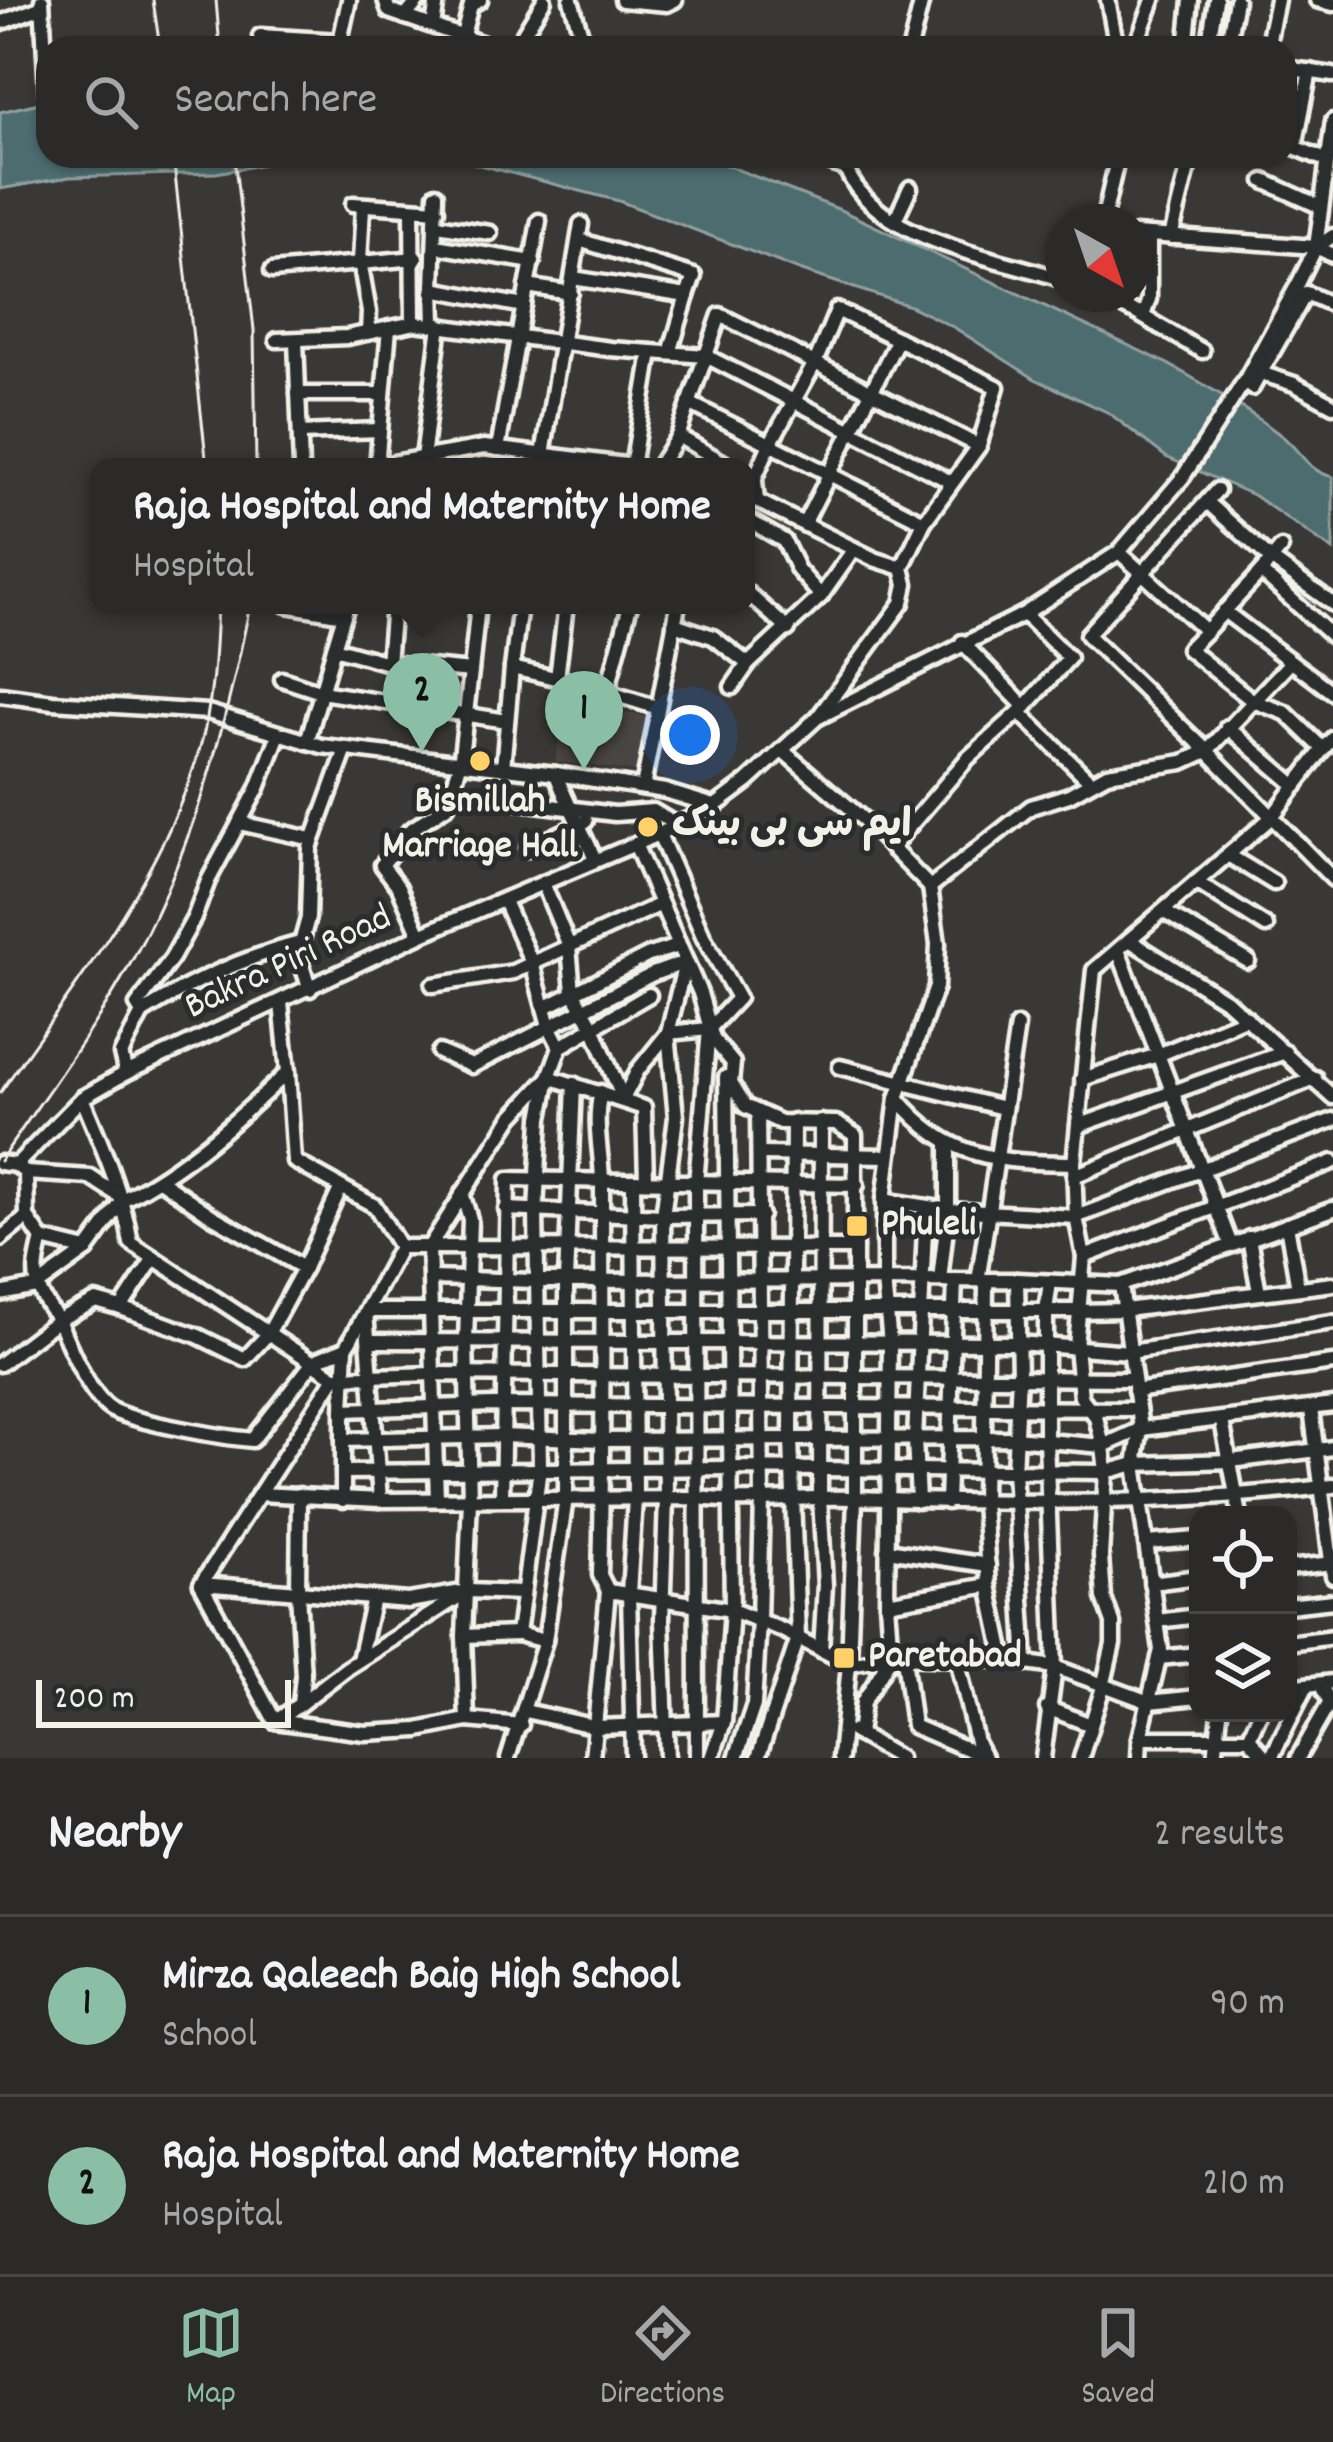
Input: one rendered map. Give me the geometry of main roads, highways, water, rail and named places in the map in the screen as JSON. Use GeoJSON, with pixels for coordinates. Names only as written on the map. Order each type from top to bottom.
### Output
{"type":"FeatureCollection","features":[{"type":"Feature","properties":{"kind":"water"},"geometry":{"type":"Polygon","coordinates":[[[36,104],[36,168],[244,168],[69,177],[0,189],[0,112],[36,104]]]}},
{"type":"Feature","properties":{"kind":"water"},"geometry":{"type":"Polygon","coordinates":[[[491,168],[734,168],[838,209],[1045,306],[1045,312],[1057,312],[1168,364],[1255,416],[1310,465],[1333,477],[1333,550],[1253,495],[1166,457],[1109,413],[1035,379],[955,328],[910,306],[802,271],[619,201],[491,168]]]}},
{"type":"Feature","properties":{"kind":"railway"},"geometry":{"type":"LineString","coordinates":[[153,0],[158,36]]}},
{"type":"Feature","properties":{"kind":"railway"},"geometry":{"type":"LineString","coordinates":[[216,0],[219,36]]}},
{"type":"Feature","properties":{"kind":"railway"},"geometry":{"type":"LineString","coordinates":[[174,168],[206,458]]}},
{"type":"Feature","properties":{"kind":"railway"},"geometry":{"type":"LineString","coordinates":[[235,168],[254,330],[256,458]]}},
{"type":"Feature","properties":{"kind":"railway"},"geometry":{"type":"LineString","coordinates":[[0,1093],[113,930],[183,798],[207,715],[217,614]]}},
{"type":"Feature","properties":{"kind":"railway"},"geometry":{"type":"LineString","coordinates":[[0,1161],[101,1013],[153,920],[211,766],[248,614]]}},
{"type":"Feature","properties":{"kind":"place","name":"Raja Hospital and Maternity Home"},"geometry":{"type":"Point","coordinates":[422,752]}},
{"type":"Feature","properties":{"kind":"place","name":"Bismillah Marriage Hall"},"geometry":{"type":"Point","coordinates":[480,761]}},
{"type":"Feature","properties":{"kind":"place","name":"Mirza Qaleech Baig High School"},"geometry":{"type":"Point","coordinates":[584,770]}},
{"type":"Feature","properties":{"kind":"place","name":"ایم سی بی بینک"},"geometry":{"type":"Point","coordinates":[648,827]}},
{"type":"Feature","properties":{"kind":"place","name":"Phuleli"},"geometry":{"type":"Point","coordinates":[857,1226]}},
{"type":"Feature","properties":{"kind":"place","name":"Paretabad"},"geometry":{"type":"Point","coordinates":[844,1658]}}]}
